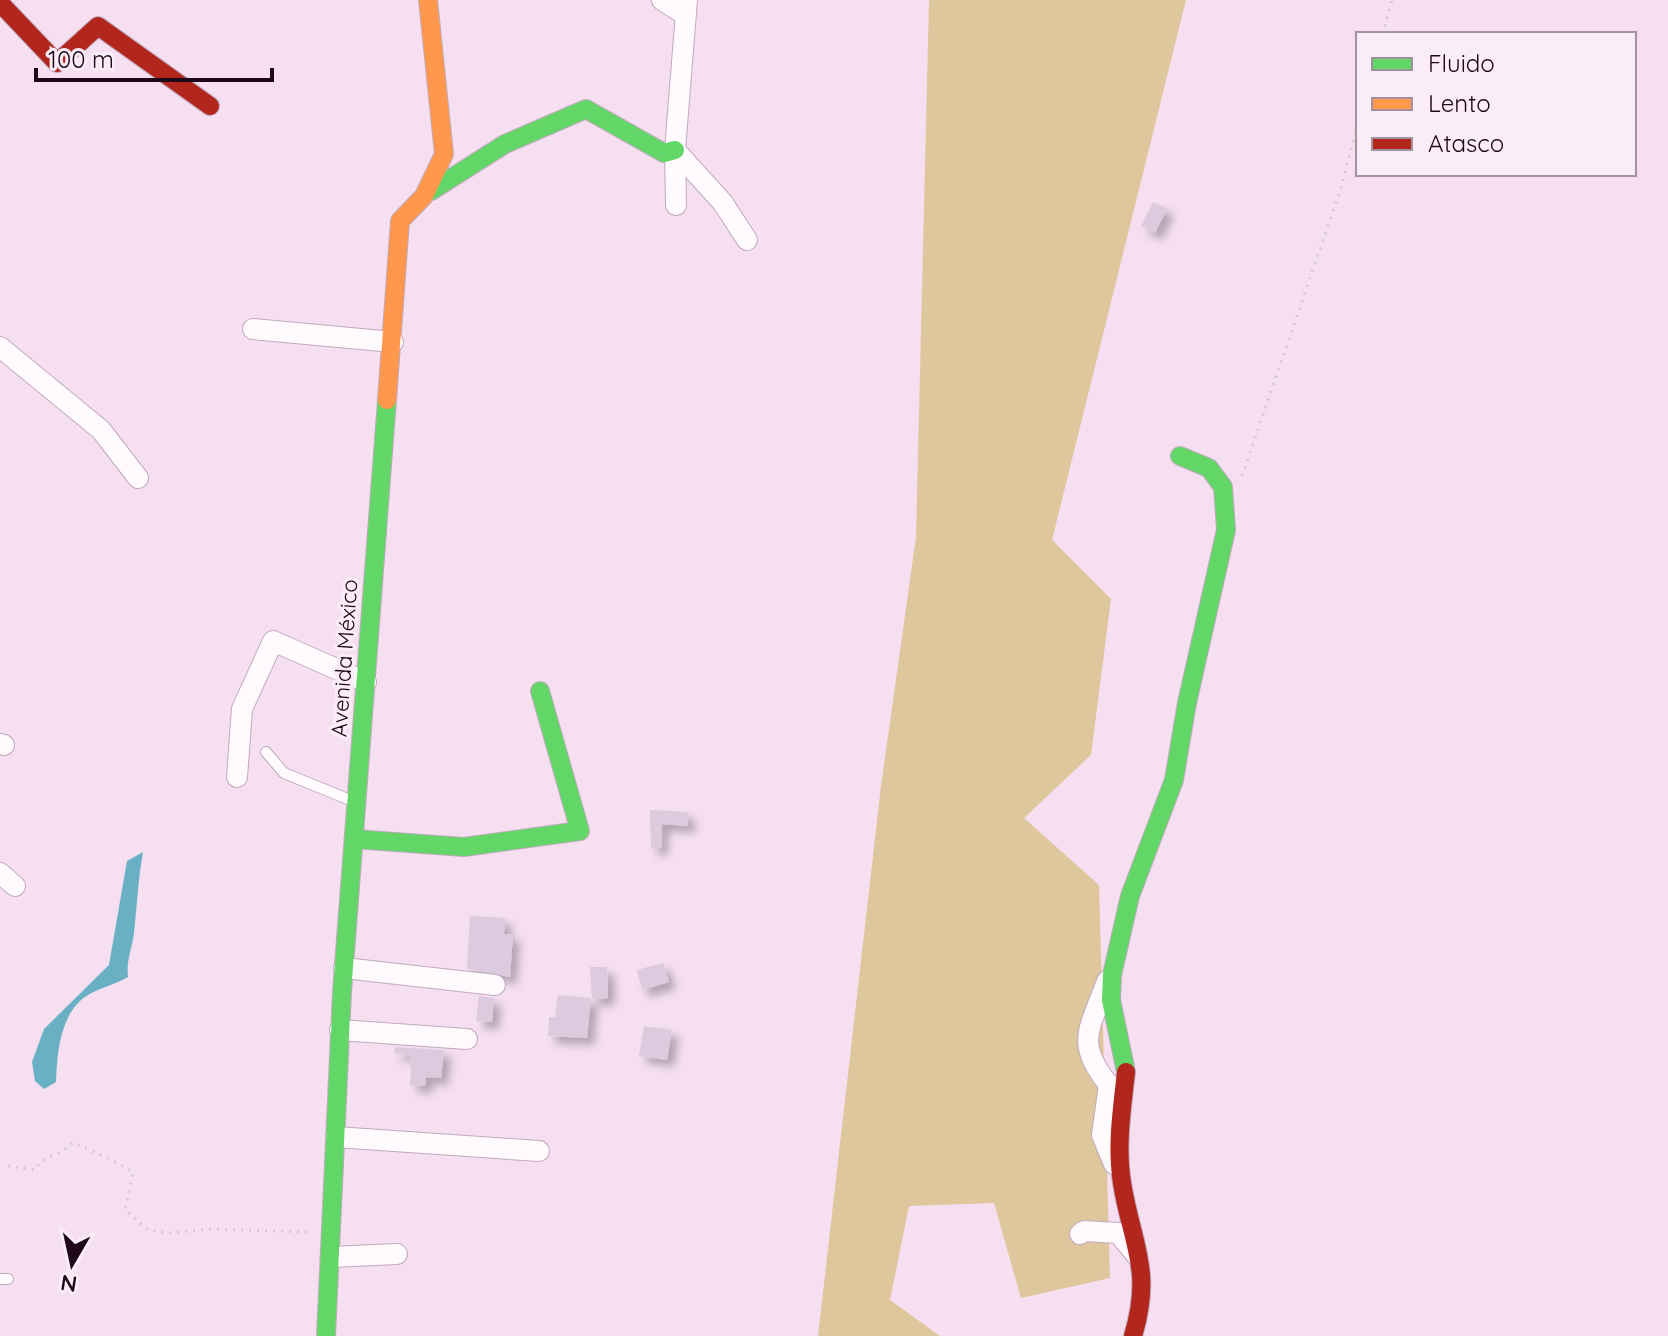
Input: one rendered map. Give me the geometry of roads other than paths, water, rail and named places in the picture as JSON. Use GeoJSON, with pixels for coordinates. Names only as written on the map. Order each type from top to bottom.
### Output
{"type":"FeatureCollection","features":[{"type":"Feature","properties":{"kind":"street","name":"Avenida México"},"geometry":{"type":"LineString","coordinates":[[326,1336],[344,968],[400,221],[424,196],[444,154],[428,0]]}},
{"type":"Feature","properties":{"kind":"street"},"geometry":{"type":"LineString","coordinates":[[662,0],[686,7],[675,150],[676,205]]}},
{"type":"Feature","properties":{"kind":"street"},"geometry":{"type":"LineString","coordinates":[[0,3],[57,63],[98,26],[210,106]]}},
{"type":"Feature","properties":{"kind":"street"},"geometry":{"type":"LineString","coordinates":[[424,196],[461,170],[563,117],[586,109],[664,153],[675,150]]}},
{"type":"Feature","properties":{"kind":"street"},"geometry":{"type":"LineString","coordinates":[[675,150],[723,203],[747,240]]}},
{"type":"Feature","properties":{"kind":"street"},"geometry":{"type":"LineString","coordinates":[[253,329],[393,342]]}},
{"type":"Feature","properties":{"kind":"street"},"geometry":{"type":"LineString","coordinates":[[0,347],[101,430],[138,478]]}},
{"type":"Feature","properties":{"kind":"street"},"geometry":{"type":"LineString","coordinates":[[1133,1336],[1141,1310],[1142,1262],[1118,1145],[1126,1071],[1111,1000],[1114,965],[1130,896],[1174,780],[1187,703],[1226,530],[1223,487],[1209,468],[1180,456]]}},
{"type":"Feature","properties":{"kind":"street"},"geometry":{"type":"LineString","coordinates":[[237,777],[242,709],[273,641],[366,682]]}},
{"type":"Feature","properties":{"kind":"street"},"geometry":{"type":"LineString","coordinates":[[354,839],[464,847],[580,831],[540,691]]}},
{"type":"Feature","properties":{"kind":"street"},"geometry":{"type":"LineString","coordinates":[[1114,965],[1090,1023],[1088,1053],[1093,1066],[1109,1085],[1102,1135],[1112,1162],[1121,1168]]}},
{"type":"Feature","properties":{"kind":"street"},"geometry":{"type":"LineString","coordinates":[[344,968],[495,985]]}},
{"type":"Feature","properties":{"kind":"street"},"geometry":{"type":"LineString","coordinates":[[340,1030],[467,1039]]}},
{"type":"Feature","properties":{"kind":"street"},"geometry":{"type":"LineString","coordinates":[[336,1137],[539,1151]]}},
{"type":"Feature","properties":{"kind":"street"},"geometry":{"type":"LineString","coordinates":[[1080,1234],[1084,1231],[1118,1233],[1142,1262]]}},
{"type":"Feature","properties":{"kind":"street"},"geometry":{"type":"LineString","coordinates":[[331,1257],[397,1254]]}},
{"type":"Feature","properties":{"kind":"lane"},"geometry":{"type":"LineString","coordinates":[[266,752],[284,773],[357,803]]}},
{"type":"Feature","properties":{"kind":"water"},"geometry":{"type":"Polygon","coordinates":[[[143,852],[128,977],[88,995],[71,1012],[59,1046],[56,1082],[44,1089],[35,1081],[32,1062],[44,1029],[109,965],[127,861],[143,852]]]}}]}
